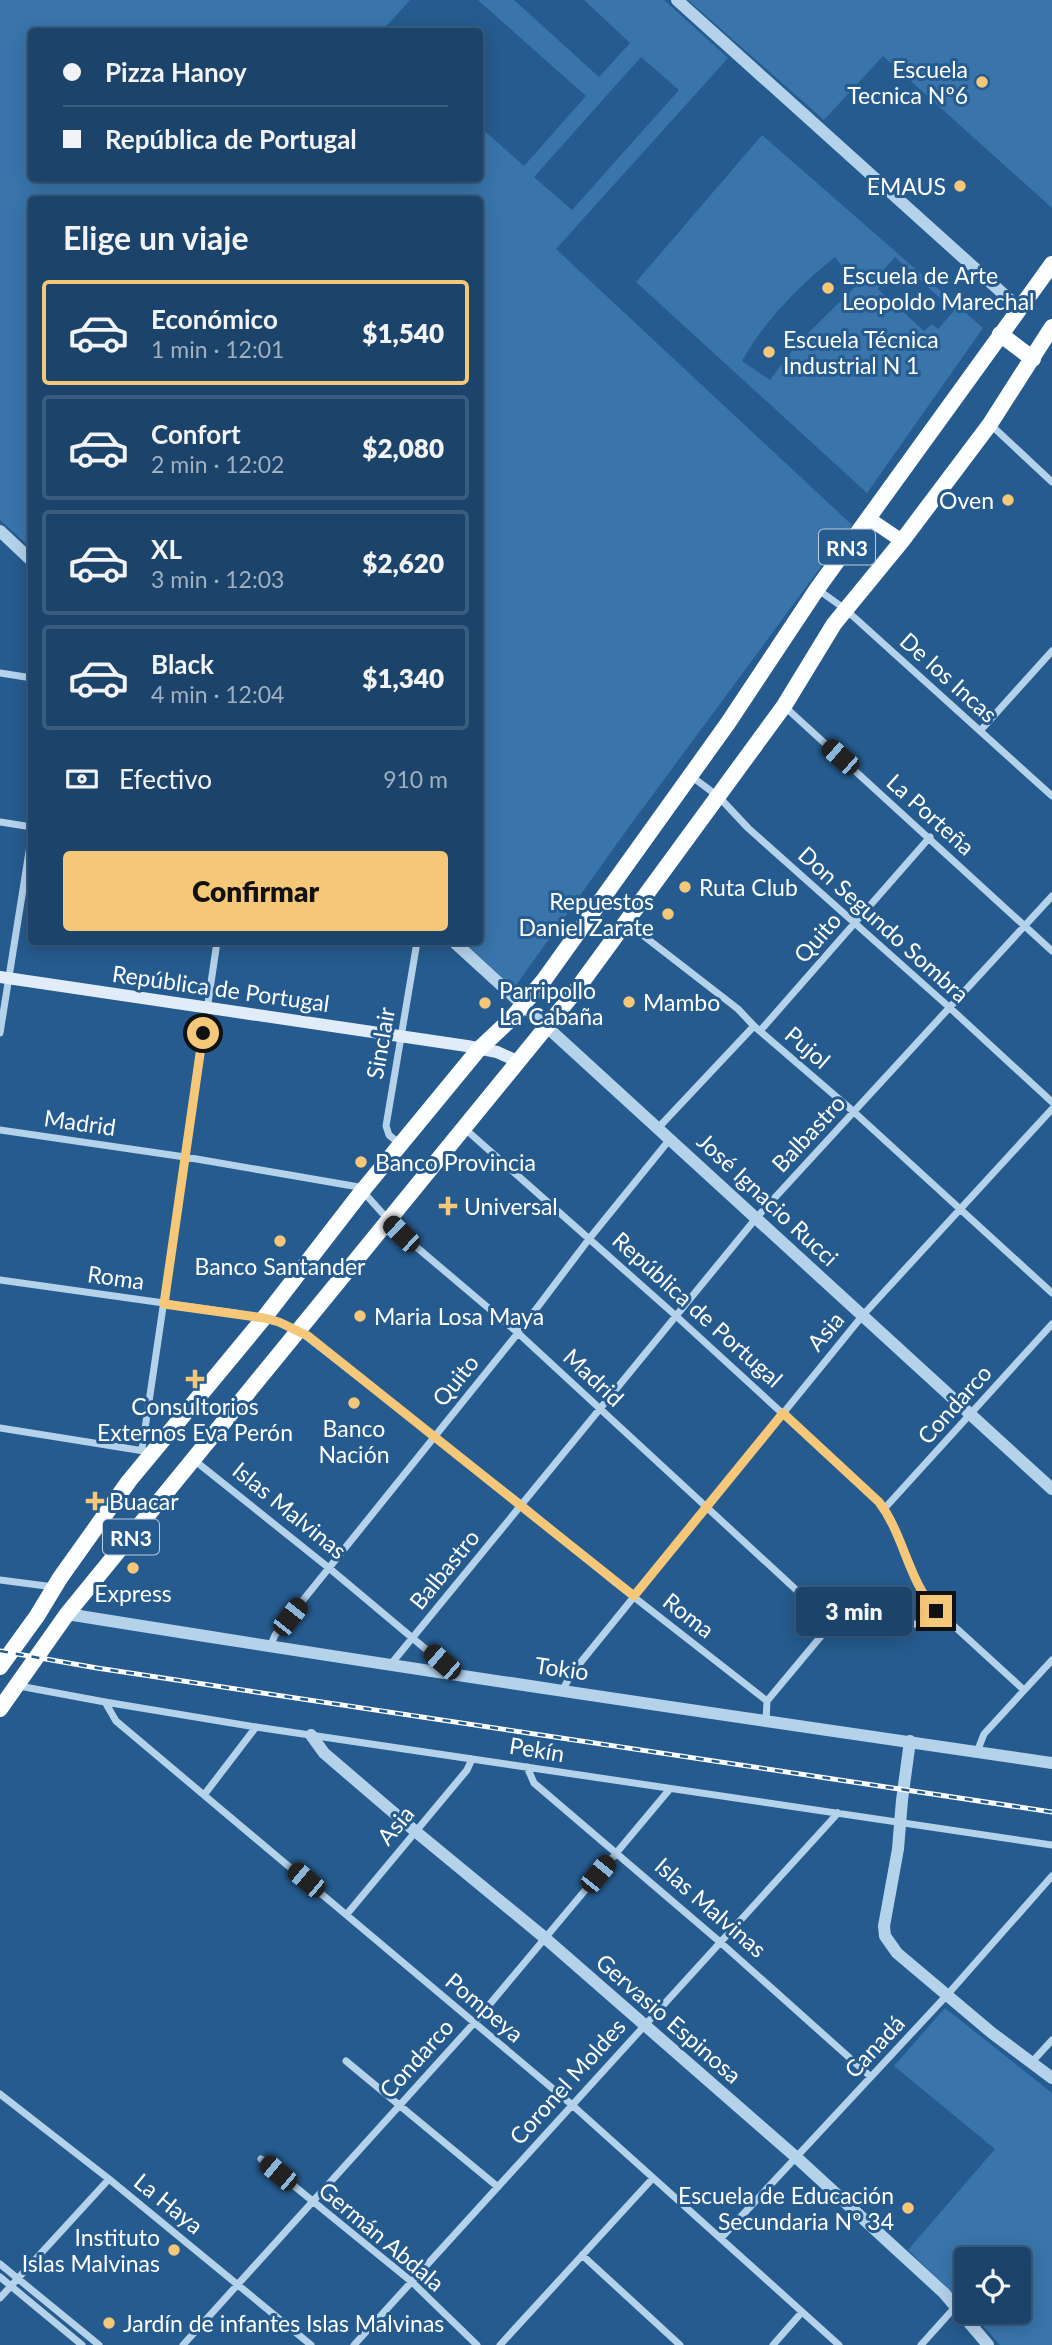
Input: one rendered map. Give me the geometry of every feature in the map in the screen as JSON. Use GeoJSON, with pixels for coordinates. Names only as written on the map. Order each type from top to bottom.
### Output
{"type":"FeatureCollection","features":[{"type":"Feature","properties":{"kind":"highway","name":"RN3"},"geometry":{"type":"LineString","coordinates":[[0,1667],[129,1481],[146,1452],[264,1318],[363,1190],[479,1048],[523,1006],[552,969],[693,777],[817,589],[1052,264]]}},
{"type":"Feature","properties":{"kind":"highway","name":"RN3"},"geometry":{"type":"LineString","coordinates":[[0,1709],[67,1614],[547,1027],[627,923],[784,706],[845,609],[902,541],[990,424],[1052,327]]}},
{"type":"Feature","properties":{"kind":"highway"},"geometry":{"type":"LineString","coordinates":[[1000,334],[1033,359]]}},
{"type":"Feature","properties":{"kind":"main road"},"geometry":{"type":"LineString","coordinates":[[868,518],[902,541]]}},
{"type":"Feature","properties":{"kind":"main road","name":"República de Portugal"},"geometry":{"type":"LineString","coordinates":[[4,977],[479,1048],[517,1061]]}},
{"type":"Feature","properties":{"kind":"street"},"geometry":{"type":"LineString","coordinates":[[677,0],[1019,308]]}},
{"type":"Feature","properties":{"kind":"street"},"geometry":{"type":"LineString","coordinates":[[990,424],[1052,482]]}},
{"type":"Feature","properties":{"kind":"street"},"geometry":{"type":"LineString","coordinates":[[0,531],[28,557]]}},
{"type":"Feature","properties":{"kind":"street","name":"De los Incas"},"geometry":{"type":"LineString","coordinates":[[817,589],[845,609],[1052,796]]}},
{"type":"Feature","properties":{"kind":"street"},"geometry":{"type":"LineString","coordinates":[[980,731],[1052,652]]}},
{"type":"Feature","properties":{"kind":"street"},"geometry":{"type":"LineString","coordinates":[[0,673],[28,677]]}},
{"type":"Feature","properties":{"kind":"street","name":"La Porteña"},"geometry":{"type":"LineString","coordinates":[[784,706],[1052,951]]}},
{"type":"Feature","properties":{"kind":"street","name":"Don Segundo Sombra"},"geometry":{"type":"LineString","coordinates":[[693,777],[719,797],[748,828],[1052,1102]]}},
{"type":"Feature","properties":{"kind":"street"},"geometry":{"type":"LineString","coordinates":[[0,822],[28,826]]}},
{"type":"Feature","properties":{"kind":"street","name":"Quito"},"geometry":{"type":"LineString","coordinates":[[659,1127],[757,1029],[930,837]]}},
{"type":"Feature","properties":{"kind":"street"},"geometry":{"type":"LineString","coordinates":[[0,1033],[4,977],[28,854]]}},
{"type":"Feature","properties":{"kind":"street","name":"Balbastro"},"geometry":{"type":"LineString","coordinates":[[391,1665],[757,1217],[1052,896]]}},
{"type":"Feature","properties":{"kind":"street","name":"Pujol"},"geometry":{"type":"LineString","coordinates":[[627,923],[738,1009],[1052,1293]]}},
{"type":"Feature","properties":{"kind":"street"},"geometry":{"type":"LineString","coordinates":[[0,1428],[146,1452],[164,1304],[217,945]]}},
{"type":"Feature","properties":{"kind":"street","name":"Sinclair"},"geometry":{"type":"LineString","coordinates":[[401,1145],[389,1135],[386,1126],[416,945]]}},
{"type":"Feature","properties":{"kind":"street","name":"José Ignacio Rucci"},"geometry":{"type":"LineString","coordinates":[[457,945],[1052,1489]]}},
{"type":"Feature","properties":{"kind":"street","name":"Asia"},"geometry":{"type":"LineString","coordinates":[[563,1689],[572,1673],[863,1315],[1052,1109]]}},
{"type":"Feature","properties":{"kind":"street","name":"República de Portugal"},"geometry":{"type":"LineString","coordinates":[[463,1127],[675,1315],[884,1509],[923,1593],[943,1617],[1024,1690]]}},
{"type":"Feature","properties":{"kind":"street","name":"Madrid"},"geometry":{"type":"LineString","coordinates":[[0,1130],[185,1157],[352,1185],[363,1190],[387,1220],[518,1333],[832,1623]]}},
{"type":"Feature","properties":{"kind":"street","name":"Quito"},"geometry":{"type":"LineString","coordinates":[[270,1647],[275,1636],[329,1567],[671,1138]]}},
{"type":"Feature","properties":{"kind":"street","name":"Roma"},"geometry":{"type":"LineString","coordinates":[[0,1280],[264,1318],[298,1330],[767,1701]]}},
{"type":"Feature","properties":{"kind":"street","name":"Condarco"},"geometry":{"type":"LineString","coordinates":[[884,1509],[1052,1324]]}},
{"type":"Feature","properties":{"kind":"street","name":"Islas Malvinas"},"geometry":{"type":"LineString","coordinates":[[194,1460],[329,1567],[456,1674]]}},
{"type":"Feature","properties":{"kind":"street"},"geometry":{"type":"LineString","coordinates":[[0,1580],[55,1587]]}},
{"type":"Feature","properties":{"kind":"street","name":"Tokio"},"geometry":{"type":"LineString","coordinates":[[67,1614],[270,1647],[1052,1763]]}},
{"type":"Feature","properties":{"kind":"street"},"geometry":{"type":"LineString","coordinates":[[766,1721],[767,1701],[832,1623],[847,1627],[916,1625],[943,1617]]}},
{"type":"Feature","properties":{"kind":"street"},"geometry":{"type":"LineString","coordinates":[[977,1752],[984,1734],[1052,1660]]}},
{"type":"Feature","properties":{"kind":"street","name":"Pekín"},"geometry":{"type":"LineString","coordinates":[[16,1685],[256,1727],[1052,1845]]}},
{"type":"Feature","properties":{"kind":"street","name":"Pompeya"},"geometry":{"type":"LineString","coordinates":[[105,1702],[116,1721],[571,2104],[839,2345]]}},
{"type":"Feature","properties":{"kind":"street"},"geometry":{"type":"LineString","coordinates":[[204,1795],[256,1727]]}},
{"type":"Feature","properties":{"kind":"street","name":"Gervasio Espinosa"},"geometry":{"type":"LineString","coordinates":[[311,1735],[324,1753],[545,1938],[797,2158],[954,2304]]}},
{"type":"Feature","properties":{"kind":"street"},"geometry":{"type":"LineString","coordinates":[[910,1741],[898,1849],[884,1926],[885,1936],[897,1953],[1031,2064],[1052,2078]]}},
{"type":"Feature","properties":{"kind":"street","name":"Asia"},"geometry":{"type":"LineString","coordinates":[[346,1914],[467,1770],[472,1759]]}},
{"type":"Feature","properties":{"kind":"street","name":"Islas Malvinas"},"geometry":{"type":"LineString","coordinates":[[527,1767],[534,1783],[720,1942],[872,2077]]}},
{"type":"Feature","properties":{"kind":"street","name":"Condarco"},"geometry":{"type":"LineString","coordinates":[[183,2345],[474,2022],[669,1790]]}},
{"type":"Feature","properties":{"kind":"street","name":"Coronel Moldes"},"geometry":{"type":"LineString","coordinates":[[354,2345],[838,1813]]}},
{"type":"Feature","properties":{"kind":"street","name":"Canadá"},"geometry":{"type":"LineString","coordinates":[[721,2238],[948,1994],[1052,1876]]}},
{"type":"Feature","properties":{"kind":"street"},"geometry":{"type":"LineString","coordinates":[[1031,2064],[1052,2040]]}},
{"type":"Feature","properties":{"kind":"street"},"geometry":{"type":"LineString","coordinates":[[346,2061],[498,2187]]}},
{"type":"Feature","properties":{"kind":"street","name":"La Haya"},"geometry":{"type":"LineString","coordinates":[[0,2094],[109,2179],[311,2345]]}},
{"type":"Feature","properties":{"kind":"street","name":"Germán Abdala"},"geometry":{"type":"LineString","coordinates":[[261,2159],[412,2282],[477,2345]]}},
{"type":"Feature","properties":{"kind":"street"},"geometry":{"type":"LineString","coordinates":[[500,2345],[653,2178]]}},
{"type":"Feature","properties":{"kind":"street"},"geometry":{"type":"LineString","coordinates":[[0,2298],[109,2179]]}},
{"type":"Feature","properties":{"kind":"street"},"geometry":{"type":"LineString","coordinates":[[582,2255],[680,2345]]}},
{"type":"Feature","properties":{"kind":"street"},"geometry":{"type":"LineString","coordinates":[[0,2264],[99,2345]]}},
{"type":"Feature","properties":{"kind":"street"},"geometry":{"type":"LineString","coordinates":[[0,2277],[82,2345]]}},
{"type":"Feature","properties":{"kind":"street"},"geometry":{"type":"LineString","coordinates":[[921,2345],[954,2308]]}},
{"type":"Feature","properties":{"kind":"street"},"geometry":{"type":"LineString","coordinates":[[773,2345],[802,2312]]}},
{"type":"Feature","properties":{"kind":"street","name":"Gervasio Espinosa"},"geometry":{"type":"LineString","coordinates":[[971,2324],[988,2345]]}},
{"type":"Feature","properties":{"kind":"shaded area"},"geometry":{"type":"Polygon","coordinates":[[[0,0],[410,0],[385,28],[28,28],[28,182],[483,182],[483,130],[524,166],[586,96],[478,0],[514,0],[599,77],[630,43],[584,0],[664,0],[728,58],[556,249],[852,525],[626,831],[514,988],[466,945],[483,945],[483,196],[28,196],[28,545],[0,520],[0,0]],[[641,57],[534,177],[572,210],[679,90],[641,57]]]}},
{"type":"Feature","properties":{"kind":"shaded area"},"geometry":{"type":"Polygon","coordinates":[[[688,0],[1052,0],[1052,208],[883,56],[824,120],[688,0]]]}},
{"type":"Feature","properties":{"kind":"shaded area"},"geometry":{"type":"Polygon","coordinates":[[[762,135],[983,328],[867,493],[636,282],[762,135]],[[835,257],[783,305],[742,361],[770,380],[797,344],[856,286],[835,257]],[[895,257],[879,275],[884,280],[878,289],[924,331],[932,324],[938,329],[954,311],[895,257]]]}},
{"type":"Feature","properties":{"kind":"shaded area"},"geometry":{"type":"Polygon","coordinates":[[[945,2008],[1052,2093],[1052,2345],[1000,2345],[982,2324],[1031,2324],[1031,2247],[954,2247],[954,2294],[908,2250],[995,2149],[894,2066],[945,2008]]]}},
{"type":"Feature","properties":{"kind":"railway"},"geometry":{"type":"LineString","coordinates":[[0,1651],[97,1668],[1052,1812]]}},
{"type":"Feature","properties":{"kind":"place","name":"Escuela Tecnica Nº6"},"geometry":{"type":"Point","coordinates":[982,82]}},
{"type":"Feature","properties":{"kind":"place","name":"EMAUS"},"geometry":{"type":"Point","coordinates":[960,186]}},
{"type":"Feature","properties":{"kind":"place","name":"Escuela de Arte Leopoldo Marechal"},"geometry":{"type":"Point","coordinates":[828,288]}},
{"type":"Feature","properties":{"kind":"place","name":"Escuela Técnica Industrial N 1"},"geometry":{"type":"Point","coordinates":[769,352]}},
{"type":"Feature","properties":{"kind":"place","name":"Oven"},"geometry":{"type":"Point","coordinates":[1008,500]}},
{"type":"Feature","properties":{"kind":"place","name":"Ruta Club"},"geometry":{"type":"Point","coordinates":[685,887]}},
{"type":"Feature","properties":{"kind":"place","name":"Repuestos Daniel Zarate"},"geometry":{"type":"Point","coordinates":[668,914]}},
{"type":"Feature","properties":{"kind":"place","name":"Mambo"},"geometry":{"type":"Point","coordinates":[629,1002]}},
{"type":"Feature","properties":{"kind":"place","name":"Parripollo La Cabaña"},"geometry":{"type":"Point","coordinates":[485,1003]}},
{"type":"Feature","properties":{"kind":"place","name":"Banco Provincia"},"geometry":{"type":"Point","coordinates":[361,1162]}},
{"type":"Feature","properties":{"kind":"place","name":"Universal"},"geometry":{"type":"Point","coordinates":[448,1206]}},
{"type":"Feature","properties":{"kind":"place","name":"Banco Santander"},"geometry":{"type":"Point","coordinates":[280,1241]}},
{"type":"Feature","properties":{"kind":"place","name":"Maria Losa Maya"},"geometry":{"type":"Point","coordinates":[360,1316]}},
{"type":"Feature","properties":{"kind":"place","name":"Consultorios Externos Eva Perón"},"geometry":{"type":"Point","coordinates":[195,1379]}},
{"type":"Feature","properties":{"kind":"place","name":"Banco Nación"},"geometry":{"type":"Point","coordinates":[354,1403]}},
{"type":"Feature","properties":{"kind":"place","name":"Buacar"},"geometry":{"type":"Point","coordinates":[95,1501]}},
{"type":"Feature","properties":{"kind":"place","name":"Express"},"geometry":{"type":"Point","coordinates":[133,1568]}},
{"type":"Feature","properties":{"kind":"place","name":"Escuela de Educación Secundaria Nº 34"},"geometry":{"type":"Point","coordinates":[908,2208]}},
{"type":"Feature","properties":{"kind":"place","name":"Instituto Islas Malvinas"},"geometry":{"type":"Point","coordinates":[174,2250]}},
{"type":"Feature","properties":{"kind":"place","name":"Jardín de infantes Islas Malvinas"},"geometry":{"type":"Point","coordinates":[109,2323]}},
{"type":"Feature","properties":{"kind":"route"},"geometry":{"type":"LineString","coordinates":[[203,1033],[164,1304],[264,1318],[308,1336],[634,1596],[783,1413],[879,1502],[890,1518],[923,1593],[936,1611]]}}]}
